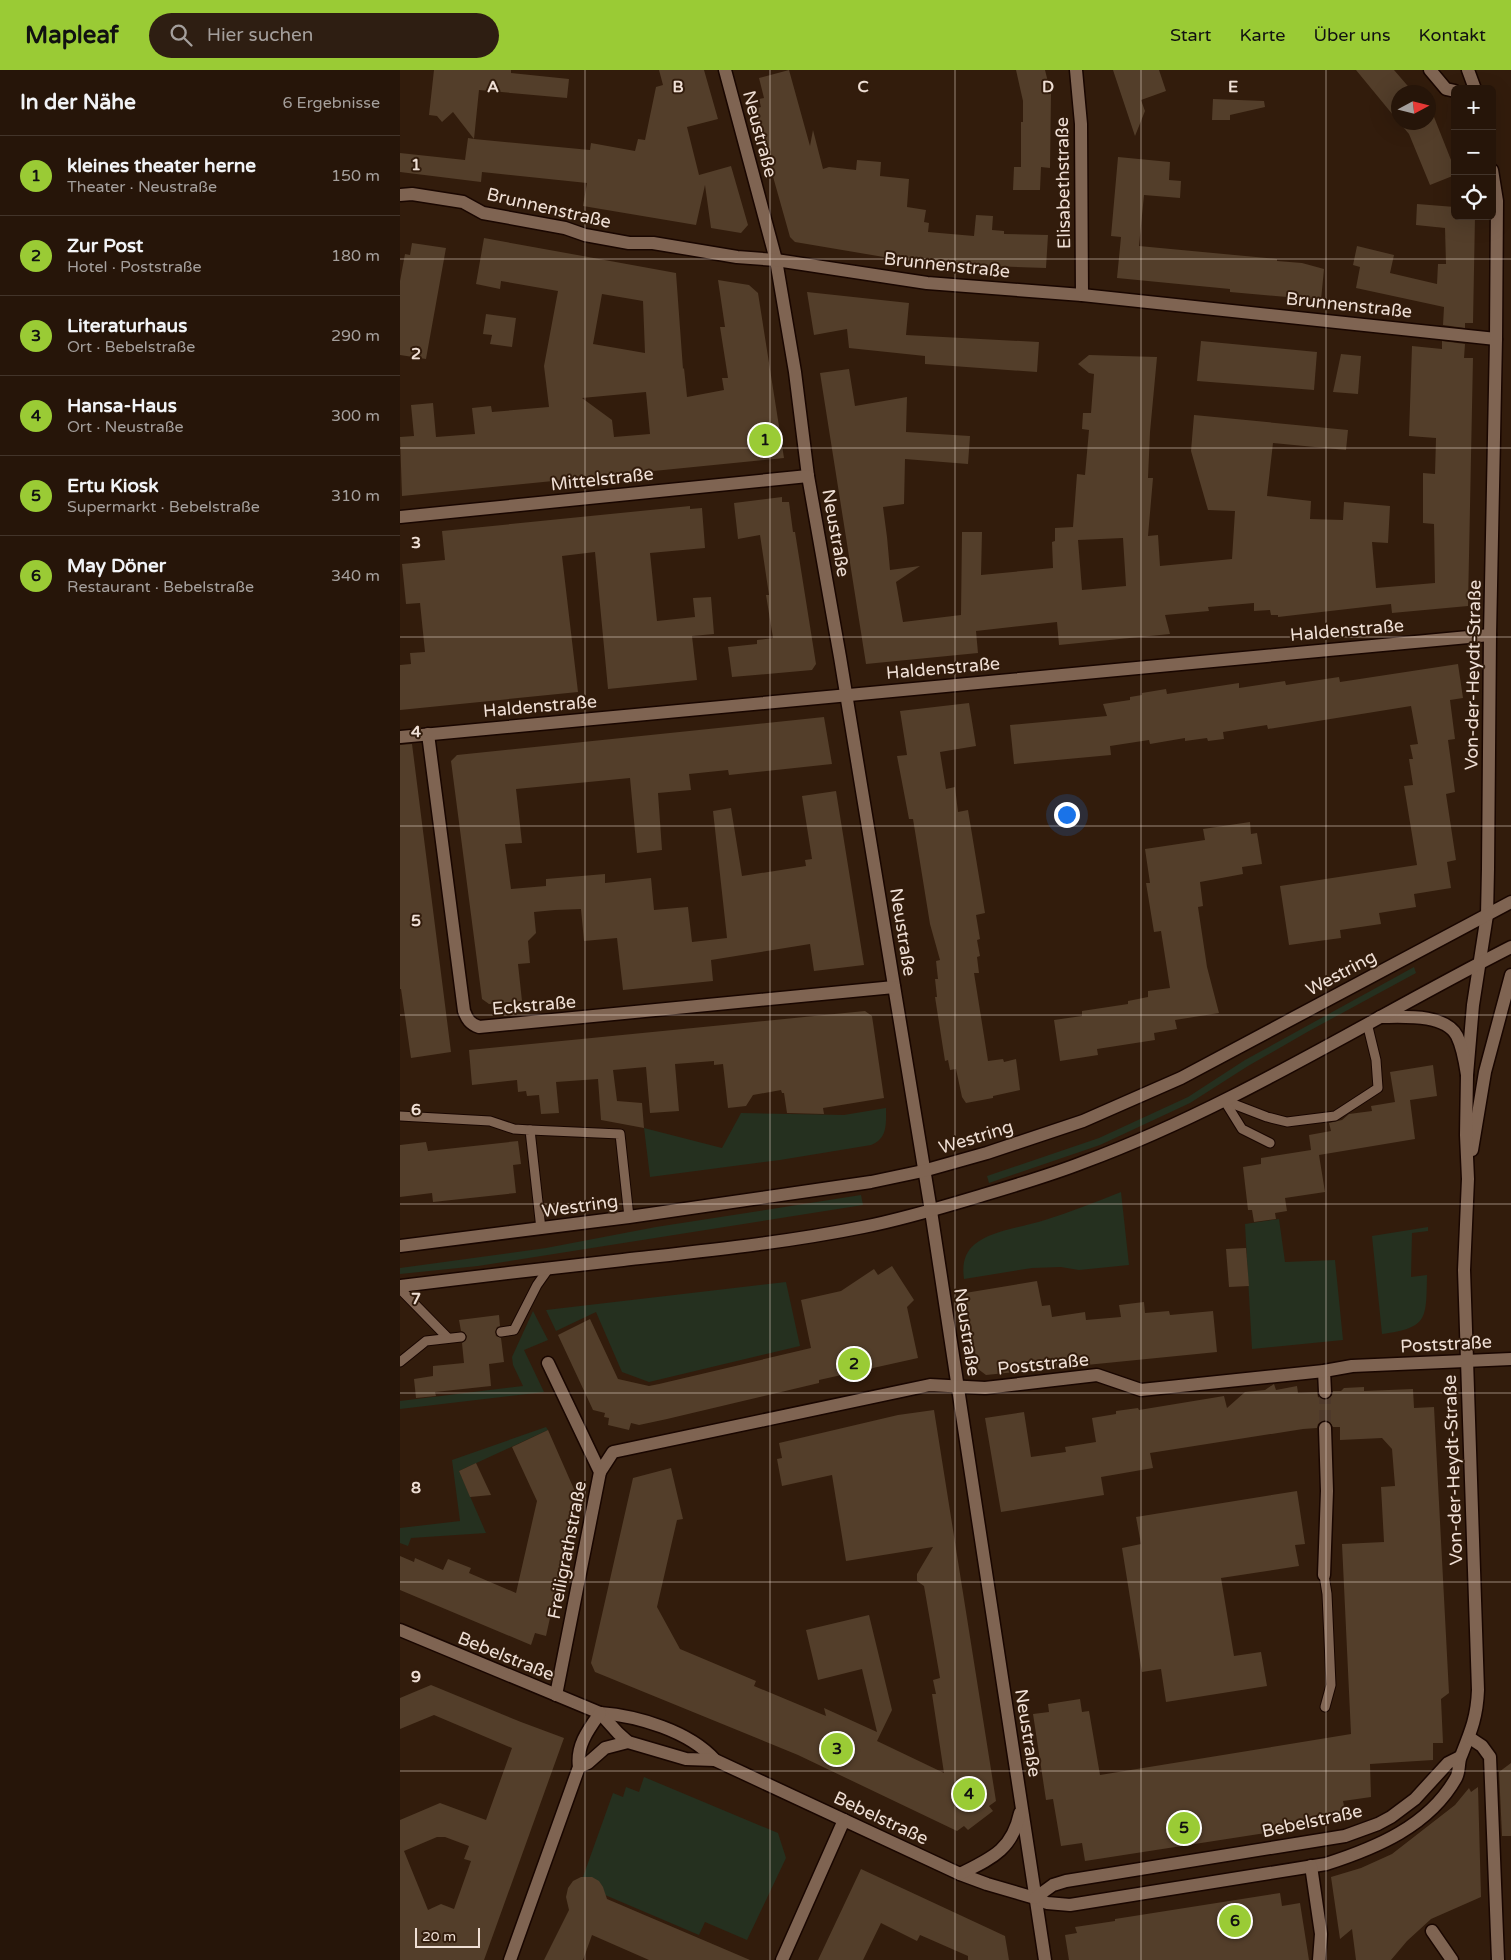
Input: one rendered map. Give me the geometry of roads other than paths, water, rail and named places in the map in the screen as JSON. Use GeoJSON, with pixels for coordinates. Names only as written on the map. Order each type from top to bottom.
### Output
{"type":"FeatureCollection","features":[{"type":"Feature","properties":{"kind":"street","name":"Neustraße"},"geometry":{"type":"LineString","coordinates":[[725,70],[776,260],[808,476],[931,1211],[1045,1960]]}},
{"type":"Feature","properties":{"kind":"street","name":"Elisabethstraße"},"geometry":{"type":"LineString","coordinates":[[1076,70],[1081,124],[1082,295]]}},
{"type":"Feature","properties":{"kind":"street"},"geometry":{"type":"LineString","coordinates":[[1430,70],[1446,90],[1451,91]]}},
{"type":"Feature","properties":{"kind":"street"},"geometry":{"type":"LineString","coordinates":[[1468,70],[1474,85]]}},
{"type":"Feature","properties":{"kind":"street","name":"Von-der-Heydt-Straße"},"geometry":{"type":"LineString","coordinates":[[1460,1757],[1470,1738],[1477,1710],[1478,1675],[1464,1270],[1468,1179],[1466,1135],[1467,1075],[1473,1005],[1487,915],[1496,338],[1497,201],[1493,175]]}},
{"type":"Feature","properties":{"kind":"street","name":"Brunnenstraße"},"geometry":{"type":"LineString","coordinates":[[400,195],[412,194],[462,202],[483,213],[566,228],[585,235],[629,243],[653,243],[737,257],[776,260],[927,282],[1082,295],[1496,338]]}},
{"type":"Feature","properties":{"kind":"street","name":"Mittelstraße"},"geometry":{"type":"LineString","coordinates":[[400,517],[808,476]]}},
{"type":"Feature","properties":{"kind":"street","name":"Haldenstraße"},"geometry":{"type":"LineString","coordinates":[[400,737],[1490,634]]}},
{"type":"Feature","properties":{"kind":"street","name":"Eckstraße"},"geometry":{"type":"LineString","coordinates":[[428,734],[464,1011],[467,1019],[473,1025],[479,1027],[552,1021],[894,987]]}},
{"type":"Feature","properties":{"kind":"street","name":"Westring"},"geometry":{"type":"LineString","coordinates":[[400,1246],[629,1217],[871,1182],[923,1171],[987,1153],[1083,1121],[1181,1078],[1511,902]]}},
{"type":"Feature","properties":{"kind":"street"},"geometry":{"type":"LineString","coordinates":[[400,1288],[794,1239],[863,1227],[931,1211],[1034,1180],[1086,1162],[1223,1100],[1511,946]]}},
{"type":"Feature","properties":{"kind":"street","name":"Von-der-Heydt-Straße"},"geometry":{"type":"LineString","coordinates":[[1468,1179],[1485,1072],[1511,975]]}},
{"type":"Feature","properties":{"kind":"street"},"geometry":{"type":"LineString","coordinates":[[1372,1020],[1428,1019],[1443,1023],[1457,1035],[1467,1075]]}},
{"type":"Feature","properties":{"kind":"street","name":"Poststraße"},"geometry":{"type":"LineString","coordinates":[[600,1472],[614,1452],[930,1385],[985,1388],[1097,1375],[1141,1390],[1324,1371],[1352,1366],[1511,1359]]}},
{"type":"Feature","properties":{"kind":"street","name":"Freiligrathstraße"},"geometry":{"type":"LineString","coordinates":[[548,1362],[600,1472],[556,1695]]}},
{"type":"Feature","properties":{"kind":"street"},"geometry":{"type":"LineString","coordinates":[[1324,1371],[1325,1392]]}},
{"type":"Feature","properties":{"kind":"street"},"geometry":{"type":"LineString","coordinates":[[1324,1575],[1327,1490],[1325,1428]]}},
{"type":"Feature","properties":{"kind":"street","name":"Bebelstraße"},"geometry":{"type":"LineString","coordinates":[[400,1630],[600,1713],[633,1718],[671,1731],[704,1748],[715,1760],[960,1874],[1055,1905],[1070,1905],[1326,1864],[1375,1847],[1410,1826],[1431,1810],[1458,1775],[1460,1757]]}},
{"type":"Feature","properties":{"kind":"street"},"geometry":{"type":"LineString","coordinates":[[510,1960],[579,1768],[577,1756],[583,1739],[600,1713]]}},
{"type":"Feature","properties":{"kind":"street","name":"Bebelstraße"},"geometry":{"type":"LineString","coordinates":[[600,1713],[628,1742],[642,1744],[686,1759],[715,1760]]}},
{"type":"Feature","properties":{"kind":"street"},"geometry":{"type":"LineString","coordinates":[[1470,1738],[1482,1746],[1490,1758],[1498,1960]]}},
{"type":"Feature","properties":{"kind":"street"},"geometry":{"type":"LineString","coordinates":[[579,1768],[588,1763],[605,1748],[628,1742]]}},
{"type":"Feature","properties":{"kind":"street","name":"Bebelstraße"},"geometry":{"type":"LineString","coordinates":[[1035,1898],[1053,1885],[1066,1881],[1322,1840],[1365,1829],[1378,1824],[1403,1809],[1430,1785],[1448,1763],[1460,1757]]}},
{"type":"Feature","properties":{"kind":"street","name":"Neustraße"},"geometry":{"type":"LineString","coordinates":[[960,1874],[991,1858],[1008,1843],[1015,1833],[1022,1805]]}},
{"type":"Feature","properties":{"kind":"street"},"geometry":{"type":"LineString","coordinates":[[782,1960],[844,1820]]}},
{"type":"Feature","properties":{"kind":"street"},"geometry":{"type":"LineString","coordinates":[[1311,1866],[1321,1934],[1319,1960]]}},
{"type":"Feature","properties":{"kind":"street"},"geometry":{"type":"LineString","coordinates":[[1432,1931],[1452,1960]]}},
{"type":"Feature","properties":{"kind":"lane"},"geometry":{"type":"LineString","coordinates":[[1223,1100],[1267,1117],[1287,1122],[1335,1116],[1378,1088],[1372,1020]]}},
{"type":"Feature","properties":{"kind":"lane"},"geometry":{"type":"LineString","coordinates":[[1223,1100],[1242,1129],[1270,1143]]}},
{"type":"Feature","properties":{"kind":"lane"},"geometry":{"type":"LineString","coordinates":[[400,1116],[490,1121],[514,1129],[620,1134],[629,1217]]}},
{"type":"Feature","properties":{"kind":"lane"},"geometry":{"type":"LineString","coordinates":[[530,1130],[540,1229]]}},
{"type":"Feature","properties":{"kind":"lane"},"geometry":{"type":"LineString","coordinates":[[501,1332],[514,1330],[537,1285],[549,1268]]}},
{"type":"Feature","properties":{"kind":"lane"},"geometry":{"type":"LineString","coordinates":[[400,1288],[448,1338]]}},
{"type":"Feature","properties":{"kind":"lane"},"geometry":{"type":"LineString","coordinates":[[400,1362],[426,1341],[461,1337]]}},
{"type":"Feature","properties":{"kind":"lane"},"geometry":{"type":"LineString","coordinates":[[1324,1575],[1327,1594],[1331,1685],[1325,1707]]}},
{"type":"Feature","properties":{"kind":"tunnel"},"geometry":{"type":"LineString","coordinates":[[1325,1392],[1325,1428]]}},
{"type":"Feature","properties":{"kind":"place","name":"kleines theater herne"},"geometry":{"type":"Point","coordinates":[765,440]}},
{"type":"Feature","properties":{"kind":"place","name":"Zur Post"},"geometry":{"type":"Point","coordinates":[854,1364]}},
{"type":"Feature","properties":{"kind":"place","name":"Literaturhaus"},"geometry":{"type":"Point","coordinates":[837,1749]}},
{"type":"Feature","properties":{"kind":"place","name":"Hansa-Haus"},"geometry":{"type":"Point","coordinates":[969,1794]}},
{"type":"Feature","properties":{"kind":"place","name":"Ertu Kiosk"},"geometry":{"type":"Point","coordinates":[1184,1828]}},
{"type":"Feature","properties":{"kind":"place","name":"May Döner"},"geometry":{"type":"Point","coordinates":[1235,1921]}}]}
